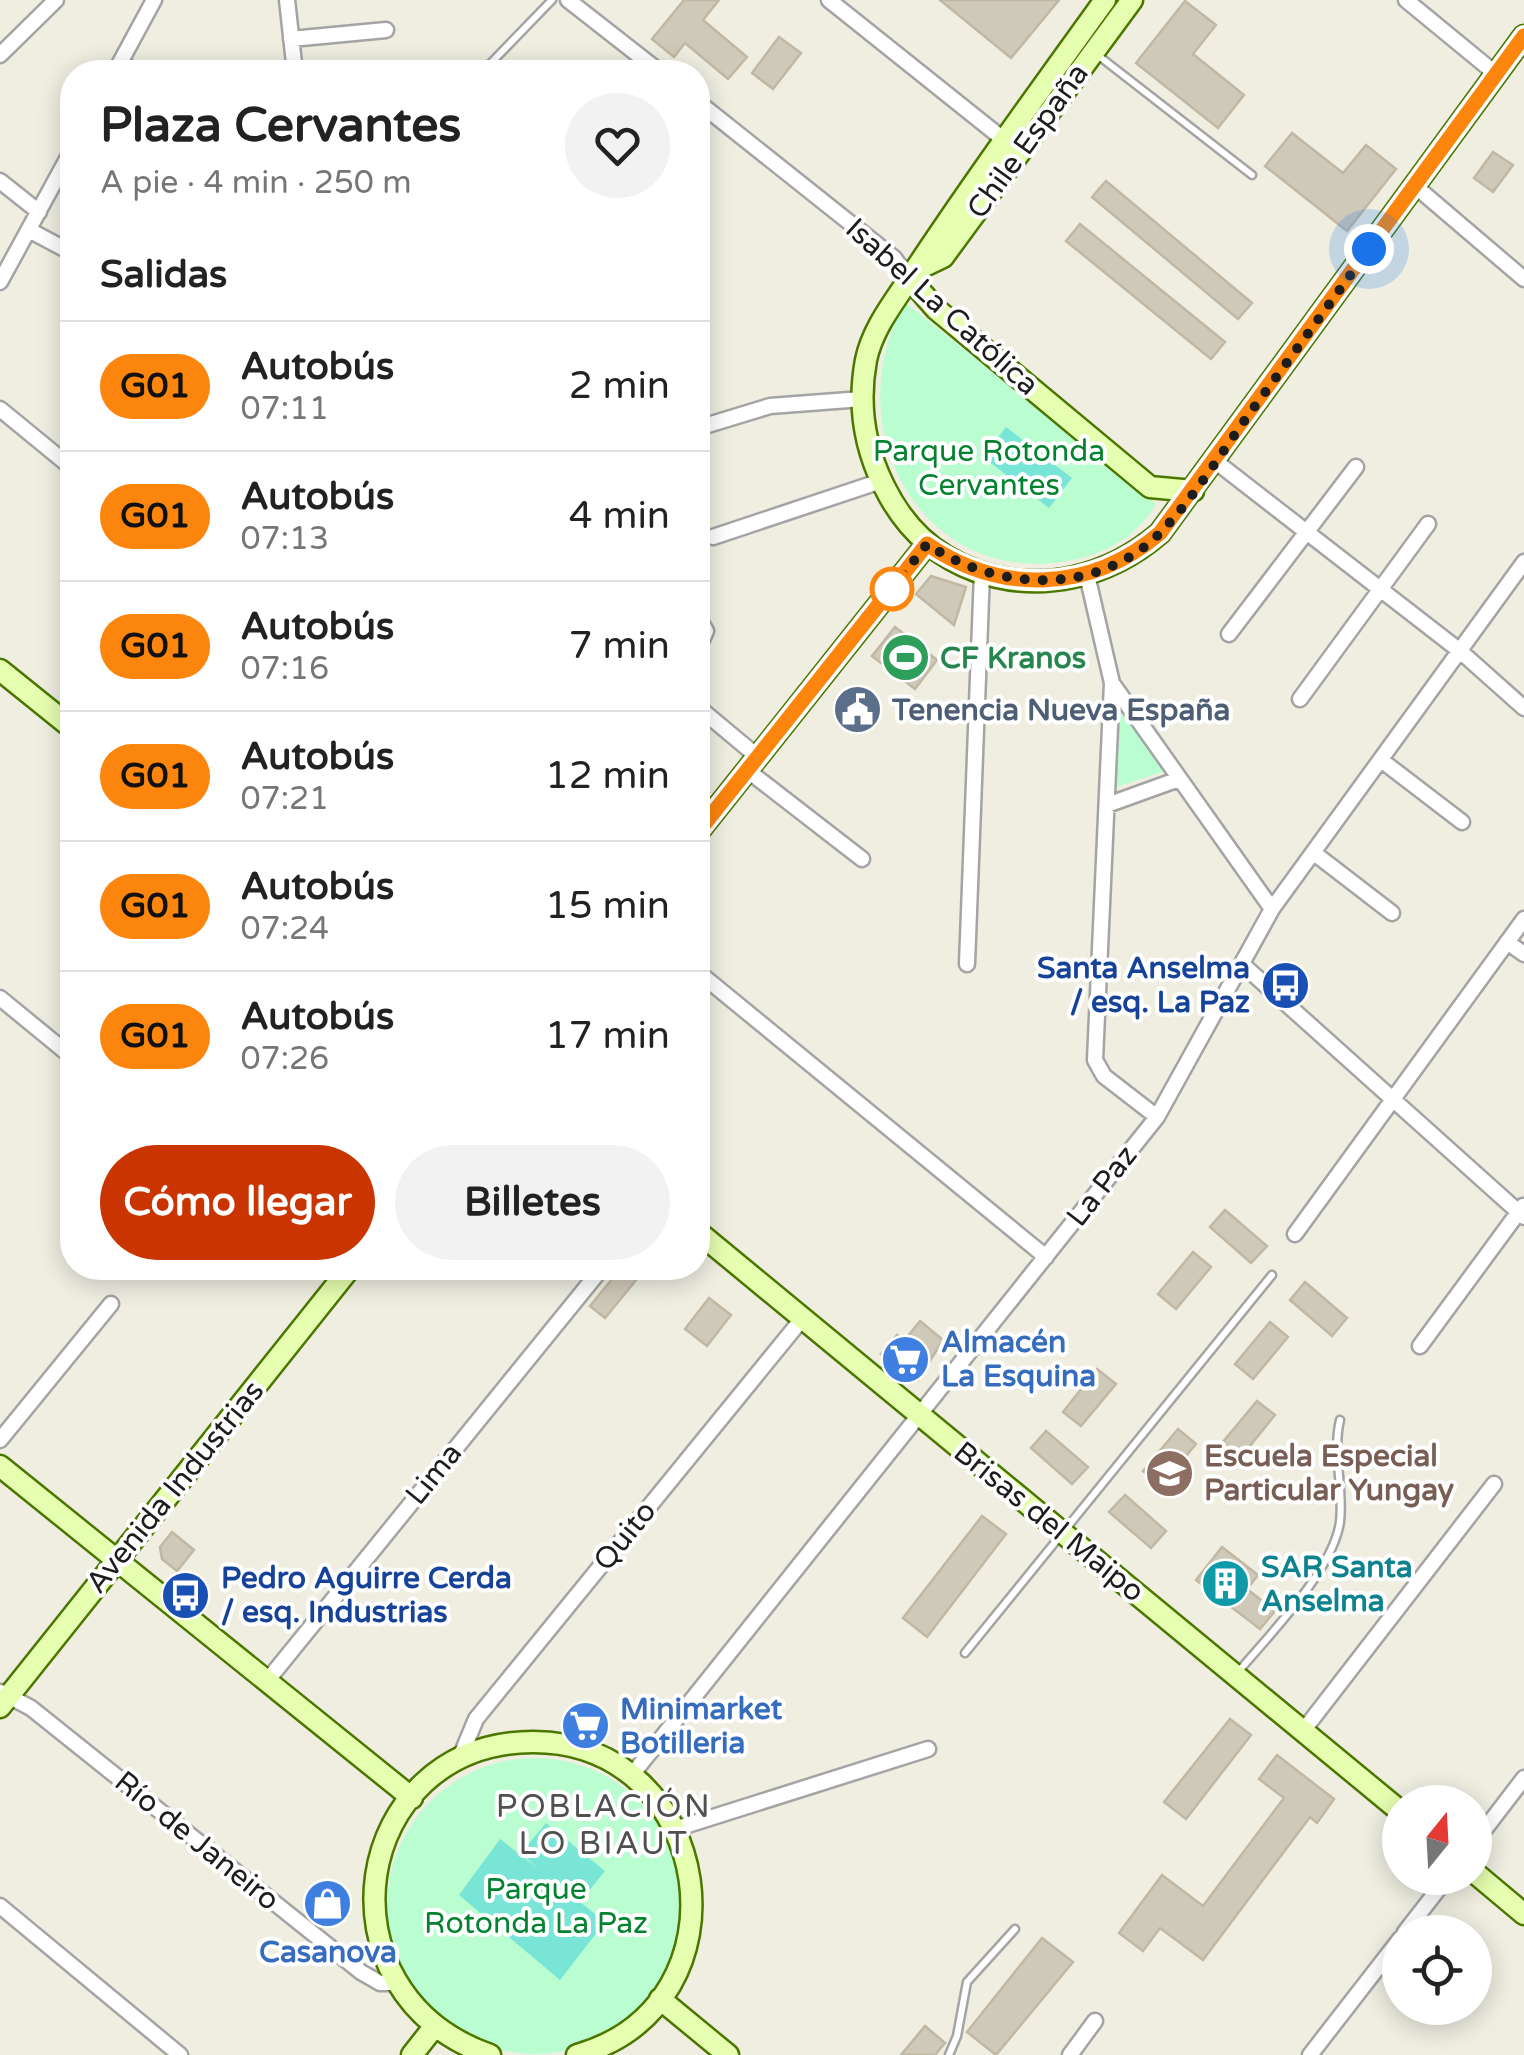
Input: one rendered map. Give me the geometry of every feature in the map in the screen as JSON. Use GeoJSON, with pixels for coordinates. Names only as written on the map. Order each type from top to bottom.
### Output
{"type":"FeatureCollection","features":[{"type":"Feature","properties":{"kind":"street"},"geometry":{"type":"LineString","coordinates":[[0,55],[56,0]]}},
{"type":"Feature","properties":{"kind":"street"},"geometry":{"type":"LineString","coordinates":[[121,60],[154,0]]}},
{"type":"Feature","properties":{"kind":"street"},"geometry":{"type":"LineString","coordinates":[[287,0],[294,60]]}},
{"type":"Feature","properties":{"kind":"street"},"geometry":{"type":"LineString","coordinates":[[568,0],[645,60]]}},
{"type":"Feature","properties":{"kind":"street"},"geometry":{"type":"LineString","coordinates":[[829,0],[1012,146]]}},
{"type":"Feature","properties":{"kind":"street","name":"Chile España"},"geometry":{"type":"LineString","coordinates":[[1012,146],[1106,0]]}},
{"type":"Feature","properties":{"kind":"street","name":"Chile España"},"geometry":{"type":"LineString","coordinates":[[927,544],[908,526],[871,457],[862,399],[866,358],[875,334],[912,274],[1132,0]]}},
{"type":"Feature","properties":{"kind":"street"},"geometry":{"type":"LineString","coordinates":[[1406,0],[1496,74]]}},
{"type":"Feature","properties":{"kind":"street"},"geometry":{"type":"LineString","coordinates":[[291,39],[386,30]]}},
{"type":"Feature","properties":{"kind":"street"},"geometry":{"type":"LineString","coordinates":[[710,817],[927,544],[982,573],[1045,582],[1086,574],[1118,562],[1160,533],[1194,492],[1524,36]]}},
{"type":"Feature","properties":{"kind":"street","name":"Isabel La Católica"},"geometry":{"type":"LineString","coordinates":[[710,112],[894,258],[912,274],[936,309],[1150,487]]}},
{"type":"Feature","properties":{"kind":"street"},"geometry":{"type":"LineString","coordinates":[[0,282],[60,172]]}},
{"type":"Feature","properties":{"kind":"street"},"geometry":{"type":"LineString","coordinates":[[0,182],[38,212]]}},
{"type":"Feature","properties":{"kind":"street"},"geometry":{"type":"LineString","coordinates":[[1415,186],[1524,279]]}},
{"type":"Feature","properties":{"kind":"street"},"geometry":{"type":"LineString","coordinates":[[29,230],[60,247]]}},
{"type":"Feature","properties":{"kind":"street"},"geometry":{"type":"LineString","coordinates":[[710,424],[770,406],[862,399]]}},
{"type":"Feature","properties":{"kind":"street"},"geometry":{"type":"LineString","coordinates":[[0,410],[60,458]]}},
{"type":"Feature","properties":{"kind":"street"},"geometry":{"type":"LineString","coordinates":[[1216,461],[1460,651],[1524,708]]}},
{"type":"Feature","properties":{"kind":"street"},"geometry":{"type":"LineString","coordinates":[[1230,634],[1356,467]]}},
{"type":"Feature","properties":{"kind":"street"},"geometry":{"type":"LineString","coordinates":[[714,537],[882,482]]}},
{"type":"Feature","properties":{"kind":"street"},"geometry":{"type":"LineString","coordinates":[[1150,487],[1194,492]]}},
{"type":"Feature","properties":{"kind":"street"},"geometry":{"type":"LineString","coordinates":[[1150,487],[1160,507],[1160,533]]}},
{"type":"Feature","properties":{"kind":"street"},"geometry":{"type":"LineString","coordinates":[[1300,699],[1428,524]]}},
{"type":"Feature","properties":{"kind":"street","name":"La Paz"},"geometry":{"type":"LineString","coordinates":[[631,1776],[1157,1117],[1272,910],[1524,562]]}},
{"type":"Feature","properties":{"kind":"street"},"geometry":{"type":"LineString","coordinates":[[966,964],[982,573]]}},
{"type":"Feature","properties":{"kind":"street"},"geometry":{"type":"LineString","coordinates":[[1086,574],[1112,683],[1095,1060],[1104,1076],[1157,1117]]}},
{"type":"Feature","properties":{"kind":"street"},"geometry":{"type":"LineString","coordinates":[[0,670],[60,718]]}},
{"type":"Feature","properties":{"kind":"street"},"geometry":{"type":"LineString","coordinates":[[1112,683],[1272,910]]}},
{"type":"Feature","properties":{"kind":"street"},"geometry":{"type":"LineString","coordinates":[[710,720],[752,764],[862,859]]}},
{"type":"Feature","properties":{"kind":"street"},"geometry":{"type":"LineString","coordinates":[[1381,760],[1462,822]]}},
{"type":"Feature","properties":{"kind":"street"},"geometry":{"type":"LineString","coordinates":[[1107,805],[1179,779]]}},
{"type":"Feature","properties":{"kind":"street"},"geometry":{"type":"LineString","coordinates":[[1314,853],[1392,912]]}},
{"type":"Feature","properties":{"kind":"street"},"geometry":{"type":"LineString","coordinates":[[1294,1234],[1524,919]]}},
{"type":"Feature","properties":{"kind":"street"},"geometry":{"type":"LineString","coordinates":[[1508,942],[1524,954]]}},
{"type":"Feature","properties":{"kind":"street"},"geometry":{"type":"LineString","coordinates":[[1242,964],[1522,1211],[1420,1346]]}},
{"type":"Feature","properties":{"kind":"street"},"geometry":{"type":"LineString","coordinates":[[710,982],[1046,1258]]}},
{"type":"Feature","properties":{"kind":"street"},"geometry":{"type":"LineString","coordinates":[[0,998],[60,1047]]}},
{"type":"Feature","properties":{"kind":"street","name":"Brisas del Maipo"},"geometry":{"type":"LineString","coordinates":[[710,1242],[1382,1797]]}},
{"type":"Feature","properties":{"kind":"street","name":"Avenida Industrias"},"geometry":{"type":"LineString","coordinates":[[3,1699],[116,1561],[334,1280]]}},
{"type":"Feature","properties":{"kind":"street","name":"Lima"},"geometry":{"type":"LineString","coordinates":[[267,1681],[592,1280]]}},
{"type":"Feature","properties":{"kind":"street"},"geometry":{"type":"LineString","coordinates":[[0,1440],[111,1304]]}},
{"type":"Feature","properties":{"kind":"street","name":"Quito"},"geometry":{"type":"LineString","coordinates":[[460,1760],[476,1719],[802,1319]]}},
{"type":"Feature","properties":{"kind":"street"},"geometry":{"type":"LineString","coordinates":[[0,1466],[412,1798]]}},
{"type":"Feature","properties":{"kind":"street"},"geometry":{"type":"LineString","coordinates":[[1303,1731],[1494,1484]]}},
{"type":"Feature","properties":{"kind":"street","name":"Río de Janeiro"},"geometry":{"type":"LineString","coordinates":[[3,1699],[31,1708],[361,1972],[380,1982],[395,1983]]}},
{"type":"Feature","properties":{"kind":"street"},"geometry":{"type":"LineString","coordinates":[[467,2055],[395,1983],[376,1932],[375,1878],[388,1836],[412,1798],[460,1760],[509,1744],[560,1744],[586,1751],[631,1776],[663,1809],[689,1866],[692,1926],[680,1965],[660,1999],[628,2030],[577,2055]]}},
{"type":"Feature","properties":{"kind":"street"},"geometry":{"type":"LineString","coordinates":[[675,1829],[928,1749]]}},
{"type":"Feature","properties":{"kind":"street"},"geometry":{"type":"LineString","coordinates":[[1492,1820],[1524,1778]]}},
{"type":"Feature","properties":{"kind":"street"},"geometry":{"type":"LineString","coordinates":[[1492,1887],[1524,1914]]}},
{"type":"Feature","properties":{"kind":"street"},"geometry":{"type":"LineString","coordinates":[[1419,1915],[1434,1895]]}},
{"type":"Feature","properties":{"kind":"street"},"geometry":{"type":"LineString","coordinates":[[0,1906],[180,2055]]}},
{"type":"Feature","properties":{"kind":"street"},"geometry":{"type":"LineString","coordinates":[[1310,2055],[1382,1962]]}},
{"type":"Feature","properties":{"kind":"street"},"geometry":{"type":"LineString","coordinates":[[660,1999],[728,2055]]}},
{"type":"Feature","properties":{"kind":"street"},"geometry":{"type":"LineString","coordinates":[[1070,2055],[1095,2021]]}},
{"type":"Feature","properties":{"kind":"street"},"geometry":{"type":"LineString","coordinates":[[412,2055],[441,2032]]}},
{"type":"Feature","properties":{"kind":"street"},"geometry":{"type":"LineString","coordinates":[[441,2032],[490,2055]]}},
{"type":"Feature","properties":{"kind":"lane"},"geometry":{"type":"LineString","coordinates":[[493,60],[552,0]]}},
{"type":"Feature","properties":{"kind":"lane"},"geometry":{"type":"LineString","coordinates":[[1093,52],[1252,175]]}},
{"type":"Feature","properties":{"kind":"lane"},"geometry":{"type":"LineString","coordinates":[[964,1653],[1272,1275]]}},
{"type":"Feature","properties":{"kind":"lane"},"geometry":{"type":"LineString","coordinates":[[1235,1676],[1325,1560],[1340,1523],[1335,1440],[1340,1420]]}},
{"type":"Feature","properties":{"kind":"lane"},"geometry":{"type":"LineString","coordinates":[[949,2055],[957,2036],[967,1982],[1015,1929]]}},
{"type":"Feature","properties":{"kind":"green space","name":"Parque Rotonda Cervantes"},"geometry":{"type":"Polygon","coordinates":[[[905,302],[1156,504],[1143,522],[1117,543],[1096,553],[1029,564],[981,554],[940,529],[909,494],[889,451],[880,403],[885,352],[905,302]]]}},
{"type":"Feature","properties":{"kind":"green space"},"geometry":{"type":"Polygon","coordinates":[[[1006,427],[1072,478],[1049,508],[983,457],[1006,427]]]}},
{"type":"Feature","properties":{"kind":"green space"},"geometry":{"type":"Polygon","coordinates":[[[1116,701],[1165,771],[1113,788],[1116,701]]]}},
{"type":"Feature","properties":{"kind":"green space","name":"Parque Rotonda La Paz"},"geometry":{"type":"Polygon","coordinates":[[[535,1758],[564,1761],[591,1770],[617,1783],[639,1802],[658,1824],[671,1850],[680,1877],[680,1935],[671,1962],[658,1988],[639,2010],[617,2029],[591,2042],[564,2051],[535,2054],[506,2051],[479,2042],[453,2029],[431,2010],[412,1988],[399,1962],[390,1935],[387,1906],[390,1877],[399,1850],[412,1824],[431,1802],[453,1783],[479,1770],[506,1761],[535,1758]]]}},
{"type":"Feature","properties":{"kind":"green space"},"geometry":{"type":"Polygon","coordinates":[[[546,1823],[605,1871],[580,1902],[605,1922],[560,1980],[459,1895],[500,1839],[539,1869],[521,1853],[546,1823]]]}},
{"type":"Feature","properties":{"kind":"building"},"geometry":{"type":"Polygon","coordinates":[[[684,0],[719,0],[703,20],[747,57],[728,79],[710,60],[685,43],[674,57],[652,39],[684,0]]]}},
{"type":"Feature","properties":{"kind":"building"},"geometry":{"type":"Polygon","coordinates":[[[940,0],[1059,0],[1011,58],[940,0]]]}},
{"type":"Feature","properties":{"kind":"building"},"geometry":{"type":"Polygon","coordinates":[[[1185,1],[1216,25],[1193,54],[1244,95],[1218,128],[1136,63],[1185,1]]]}},
{"type":"Feature","properties":{"kind":"building"},"geometry":{"type":"Polygon","coordinates":[[[779,37],[801,53],[773,89],[752,73],[779,37]]]}},
{"type":"Feature","properties":{"kind":"building"},"geometry":{"type":"Polygon","coordinates":[[[1292,133],[1343,173],[1366,145],[1396,169],[1347,231],[1265,166],[1292,133]]]}},
{"type":"Feature","properties":{"kind":"building"},"geometry":{"type":"Polygon","coordinates":[[[1493,152],[1513,165],[1493,192],[1474,178],[1493,152]]]}},
{"type":"Feature","properties":{"kind":"building"},"geometry":{"type":"Polygon","coordinates":[[[1106,181],[1252,303],[1238,319],[1092,197],[1106,181]]]}},
{"type":"Feature","properties":{"kind":"building"},"geometry":{"type":"Polygon","coordinates":[[[1080,224],[1225,342],[1211,359],[1066,241],[1080,224]]]}},
{"type":"Feature","properties":{"kind":"building"},"geometry":{"type":"Polygon","coordinates":[[[931,576],[966,587],[954,625],[916,594],[931,576]]]}},
{"type":"Feature","properties":{"kind":"building","name":"CF Kranos"},"geometry":{"type":"Polygon","coordinates":[[[895,627],[937,660],[915,689],[872,656],[895,627]]]}},
{"type":"Feature","properties":{"kind":"building"},"geometry":{"type":"Polygon","coordinates":[[[1225,1210],[1267,1246],[1251,1263],[1210,1227],[1225,1210]]]}},
{"type":"Feature","properties":{"kind":"building"},"geometry":{"type":"Polygon","coordinates":[[[1193,1252],[1211,1267],[1176,1309],[1158,1294],[1193,1252]]]}},
{"type":"Feature","properties":{"kind":"building"},"geometry":{"type":"Polygon","coordinates":[[[611,1280],[636,1280],[605,1318],[590,1306],[611,1280]]]}},
{"type":"Feature","properties":{"kind":"building"},"geometry":{"type":"Polygon","coordinates":[[[1305,1282],[1347,1318],[1332,1336],[1290,1300],[1305,1282]]]}},
{"type":"Feature","properties":{"kind":"building"},"geometry":{"type":"Polygon","coordinates":[[[709,1298],[731,1315],[707,1346],[685,1329],[709,1298]]]}},
{"type":"Feature","properties":{"kind":"building"},"geometry":{"type":"Polygon","coordinates":[[[920,1321],[943,1340],[918,1380],[881,1354],[897,1335],[904,1341],[920,1321]]]}},
{"type":"Feature","properties":{"kind":"building"},"geometry":{"type":"Polygon","coordinates":[[[1270,1322],[1288,1337],[1253,1379],[1235,1364],[1270,1322]]]}},
{"type":"Feature","properties":{"kind":"building"},"geometry":{"type":"Polygon","coordinates":[[[1097,1369],[1116,1384],[1081,1426],[1063,1412],[1097,1369]]]}},
{"type":"Feature","properties":{"kind":"building"},"geometry":{"type":"Polygon","coordinates":[[[1257,1401],[1275,1415],[1240,1458],[1222,1443],[1257,1401]]]}},
{"type":"Feature","properties":{"kind":"building"},"geometry":{"type":"Polygon","coordinates":[[[1178,1429],[1196,1444],[1161,1486],[1143,1471],[1178,1429]]]}},
{"type":"Feature","properties":{"kind":"building"},"geometry":{"type":"Polygon","coordinates":[[[1046,1431],[1088,1467],[1072,1484],[1031,1448],[1046,1431]]]}},
{"type":"Feature","properties":{"kind":"building"},"geometry":{"type":"Polygon","coordinates":[[[1125,1495],[1166,1531],[1151,1548],[1109,1512],[1125,1495]]]}},
{"type":"Feature","properties":{"kind":"building"},"geometry":{"type":"Polygon","coordinates":[[[982,1516],[1006,1534],[927,1637],[903,1618],[982,1516]]]}},
{"type":"Feature","properties":{"kind":"building"},"geometry":{"type":"Polygon","coordinates":[[[172,1532],[194,1550],[177,1571],[162,1559],[160,1547],[172,1532]]]}},
{"type":"Feature","properties":{"kind":"building","name":"SAR Santa Anselma"},"geometry":{"type":"Polygon","coordinates":[[[1222,1547],[1258,1575],[1247,1589],[1275,1611],[1260,1629],[1196,1580],[1222,1547]]]}},
{"type":"Feature","properties":{"kind":"building"},"geometry":{"type":"Polygon","coordinates":[[[1230,1719],[1251,1735],[1186,1819],[1164,1802],[1230,1719]]]}},
{"type":"Feature","properties":{"kind":"building"},"geometry":{"type":"Polygon","coordinates":[[[1277,1755],[1334,1799],[1317,1823],[1310,1817],[1203,1960],[1160,1928],[1143,1951],[1119,1933],[1162,1875],[1203,1906],[1284,1798],[1259,1779],[1277,1755]]]}},
{"type":"Feature","properties":{"kind":"building","name":"Casanova"},"geometry":{"type":"Polygon","coordinates":[[[320,1887],[343,1892],[337,1919],[314,1914],[320,1887]]]}},
{"type":"Feature","properties":{"kind":"building"},"geometry":{"type":"Polygon","coordinates":[[[1042,1938],[1073,1962],[996,2055],[967,2032],[1042,1938]]]}},
{"type":"Feature","properties":{"kind":"building"},"geometry":{"type":"Polygon","coordinates":[[[925,2026],[945,2043],[935,2055],[901,2055],[925,2026]]]}},
{"type":"Feature","properties":{"kind":"bus line","name":"G01"},"geometry":{"type":"LineString","coordinates":[[710,817],[927,544],[982,573],[1045,582],[1086,574],[1118,562],[1160,533],[1194,492],[1524,36]]}},
{"type":"Feature","properties":{"kind":"place","name":"CF Kranos"},"geometry":{"type":"Point","coordinates":[905,658]}},
{"type":"Feature","properties":{"kind":"place","name":"Tenencia Nueva España"},"geometry":{"type":"Point","coordinates":[857,710]}},
{"type":"Feature","properties":{"kind":"place","name":"Santa Anselma / esq. La Paz"},"geometry":{"type":"Point","coordinates":[1285,985]}},
{"type":"Feature","properties":{"kind":"place","name":"Almacén La Esquina"},"geometry":{"type":"Point","coordinates":[906,1359]}},
{"type":"Feature","properties":{"kind":"place","name":"Escuela Especial Particular Yungay"},"geometry":{"type":"Point","coordinates":[1169,1473]}},
{"type":"Feature","properties":{"kind":"place","name":"SAR Santa Anselma"},"geometry":{"type":"Point","coordinates":[1226,1584]}},
{"type":"Feature","properties":{"kind":"place","name":"Pedro Aguirre Cerda / esq. Industrias"},"geometry":{"type":"Point","coordinates":[186,1595]}},
{"type":"Feature","properties":{"kind":"place","name":"Minimarket Botilleria"},"geometry":{"type":"Point","coordinates":[585,1726]}},
{"type":"Feature","properties":{"kind":"place","name":"Casanova"},"geometry":{"type":"Point","coordinates":[328,1903]}},
{"type":"Feature","properties":{"kind":"district","name":"POBLACIÓN LO BIAUT"},"geometry":{"type":"Point","coordinates":[604,1826]}},
{"type":"Feature","properties":{"kind":"route"},"geometry":{"type":"LineString","coordinates":[[892,589],[927,544],[982,573],[1045,582],[1086,574],[1136,552],[1160,533],[1194,492],[1369,249]]}}]}
